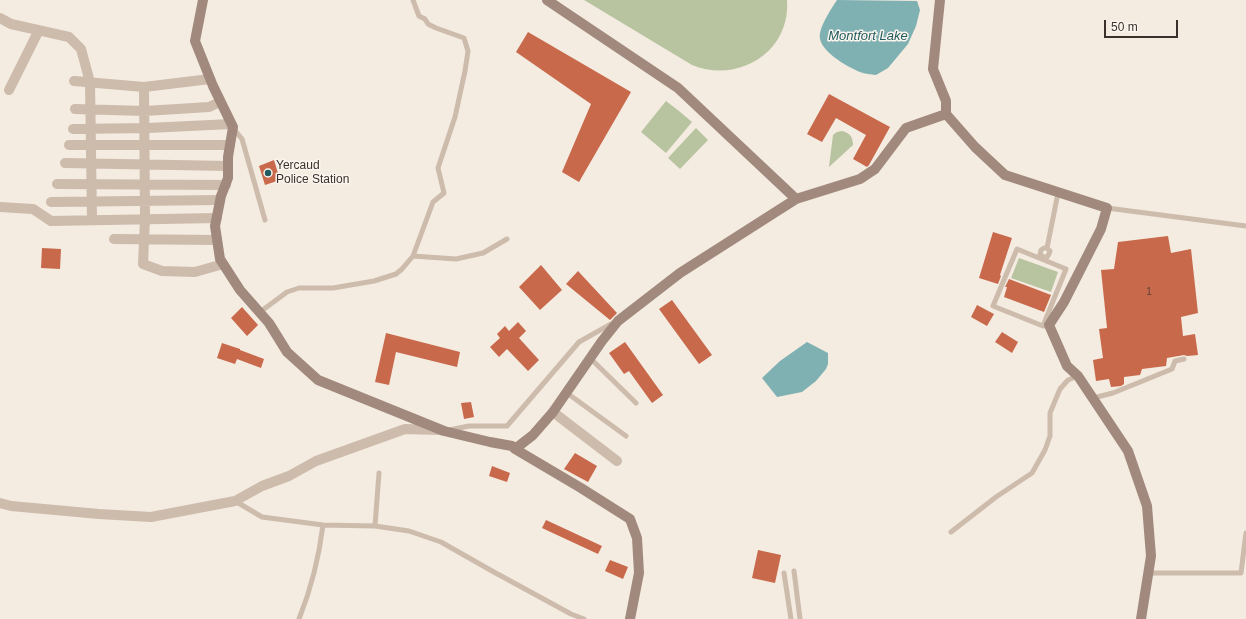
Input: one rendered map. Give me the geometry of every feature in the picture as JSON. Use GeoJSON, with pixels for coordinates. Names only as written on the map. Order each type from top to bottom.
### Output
{"type":"FeatureCollection","features":[{"type":"Feature","properties":{"kind":"main road"},"geometry":{"type":"LineString","coordinates":[[203,0],[195,41],[220,102],[232,126],[228,178],[220,200],[215,226],[220,259],[240,290],[270,323],[287,352],[318,380],[444,431],[512,446],[630,519],[637,538],[639,573],[630,619]]}},
{"type":"Feature","properties":{"kind":"main road"},"geometry":{"type":"LineString","coordinates":[[547,0],[678,88],[796,199]]}},
{"type":"Feature","properties":{"kind":"main road"},"geometry":{"type":"LineString","coordinates":[[940,0],[933,69],[946,101],[946,114],[975,147],[1005,175],[1107,208],[1101,229],[1064,302],[1049,325],[1067,366],[1078,376],[1128,451],[1147,506],[1151,556],[1141,619]]}},
{"type":"Feature","properties":{"kind":"main road"},"geometry":{"type":"LineString","coordinates":[[515,449],[534,435],[553,412],[602,340],[618,322],[680,273],[796,199],[860,179],[875,168],[906,128],[946,114]]}},
{"type":"Feature","properties":{"kind":"street"},"geometry":{"type":"LineString","coordinates":[[0,18],[11,24],[69,37],[81,49],[90,82],[92,220]]}},
{"type":"Feature","properties":{"kind":"street"},"geometry":{"type":"LineString","coordinates":[[9,90],[39,30]]}},
{"type":"Feature","properties":{"kind":"street"},"geometry":{"type":"LineString","coordinates":[[74,81],[144,87],[210,79]]}},
{"type":"Feature","properties":{"kind":"street"},"geometry":{"type":"LineString","coordinates":[[144,87],[145,128],[143,264],[162,271],[195,272],[223,264]]}},
{"type":"Feature","properties":{"kind":"street"},"geometry":{"type":"LineString","coordinates":[[75,109],[144,111],[209,107],[220,102]]}},
{"type":"Feature","properties":{"kind":"street"},"geometry":{"type":"LineString","coordinates":[[73,129],[232,126]]}},
{"type":"Feature","properties":{"kind":"street"},"geometry":{"type":"LineString","coordinates":[[69,145],[230,145]]}},
{"type":"Feature","properties":{"kind":"street"},"geometry":{"type":"LineString","coordinates":[[65,163],[228,166]]}},
{"type":"Feature","properties":{"kind":"street"},"geometry":{"type":"LineString","coordinates":[[58,184],[226,185]]}},
{"type":"Feature","properties":{"kind":"street"},"geometry":{"type":"LineString","coordinates":[[51,202],[220,200]]}},
{"type":"Feature","properties":{"kind":"street"},"geometry":{"type":"LineString","coordinates":[[0,207],[33,209],[51,221],[217,218]]}},
{"type":"Feature","properties":{"kind":"street"},"geometry":{"type":"LineString","coordinates":[[114,239],[217,240]]}},
{"type":"Feature","properties":{"kind":"street"},"geometry":{"type":"LineString","coordinates":[[553,412],[617,461]]}},
{"type":"Feature","properties":{"kind":"street"},"geometry":{"type":"LineString","coordinates":[[0,503],[11,506],[99,514],[151,516],[235,501],[262,486],[288,476],[316,461],[394,432],[405,429],[444,431]]}},
{"type":"Feature","properties":{"kind":"lane"},"geometry":{"type":"LineString","coordinates":[[260,312],[287,292],[299,288],[333,288],[374,281],[396,274],[413,256],[432,202],[444,192],[438,168],[455,117],[468,52],[464,38],[428,24],[425,19],[419,16],[412,0]]}},
{"type":"Feature","properties":{"kind":"lane"},"geometry":{"type":"LineString","coordinates":[[232,126],[242,139],[265,220]]}},
{"type":"Feature","properties":{"kind":"lane"},"geometry":{"type":"LineString","coordinates":[[1050,263],[1048,256],[1050,251],[1047,248],[1058,193]]}},
{"type":"Feature","properties":{"kind":"lane"},"geometry":{"type":"LineString","coordinates":[[1107,208],[1246,226]]}},
{"type":"Feature","properties":{"kind":"lane"},"geometry":{"type":"LineString","coordinates":[[413,256],[456,259],[483,252],[507,239]]}},
{"type":"Feature","properties":{"kind":"lane"},"geometry":{"type":"LineString","coordinates":[[1033,256],[1044,248],[1047,248]]}},
{"type":"Feature","properties":{"kind":"lane"},"geometry":{"type":"LineString","coordinates":[[1016,249],[1033,256],[1066,269],[1043,326],[994,306],[1016,249]]}},
{"type":"Feature","properties":{"kind":"lane"},"geometry":{"type":"LineString","coordinates":[[1040,252],[1043,257],[1048,256]]}},
{"type":"Feature","properties":{"kind":"lane"},"geometry":{"type":"LineString","coordinates":[[444,431],[469,426],[507,426],[579,342],[618,322]]}},
{"type":"Feature","properties":{"kind":"lane"},"geometry":{"type":"LineString","coordinates":[[590,358],[636,403]]}},
{"type":"Feature","properties":{"kind":"lane"},"geometry":{"type":"LineString","coordinates":[[1093,398],[1113,393],[1172,369],[1175,361],[1184,360]]}},
{"type":"Feature","properties":{"kind":"lane"},"geometry":{"type":"LineString","coordinates":[[950,532],[996,497],[1032,473],[1045,450],[1050,436],[1050,413],[1060,389],[1068,380],[1078,376]]}},
{"type":"Feature","properties":{"kind":"lane"},"geometry":{"type":"LineString","coordinates":[[567,393],[626,436]]}},
{"type":"Feature","properties":{"kind":"lane"},"geometry":{"type":"LineString","coordinates":[[375,526],[379,473]]}},
{"type":"Feature","properties":{"kind":"lane"},"geometry":{"type":"LineString","coordinates":[[235,501],[262,518],[322,525],[375,526],[409,530],[441,542],[575,617],[584,619]]}},
{"type":"Feature","properties":{"kind":"lane"},"geometry":{"type":"LineString","coordinates":[[299,619],[311,582],[320,545],[322,525]]}},
{"type":"Feature","properties":{"kind":"lane"},"geometry":{"type":"LineString","coordinates":[[1149,573],[1241,573],[1246,532]]}},
{"type":"Feature","properties":{"kind":"lane"},"geometry":{"type":"LineString","coordinates":[[794,571],[800,619]]}},
{"type":"Feature","properties":{"kind":"lane"},"geometry":{"type":"LineString","coordinates":[[784,573],[791,619]]}},
{"type":"Feature","properties":{"kind":"green space"},"geometry":{"type":"Polygon","coordinates":[[[584,0],[787,0],[786,19],[780,35],[771,48],[758,59],[743,66],[727,70],[709,70],[692,65],[584,0]]]}},
{"type":"Feature","properties":{"kind":"green space"},"geometry":{"type":"Polygon","coordinates":[[[666,101],[692,122],[666,153],[641,132],[666,101]]]}},
{"type":"Feature","properties":{"kind":"green space"},"geometry":{"type":"Polygon","coordinates":[[[696,128],[708,140],[680,169],[668,158],[696,128]]]}},
{"type":"Feature","properties":{"kind":"green space"},"geometry":{"type":"Polygon","coordinates":[[[842,131],[850,136],[853,145],[829,167],[833,135],[842,131]]]}},
{"type":"Feature","properties":{"kind":"green space"},"geometry":{"type":"Polygon","coordinates":[[[1019,258],[1058,272],[1051,292],[1011,278],[1019,258]]]}},
{"type":"Feature","properties":{"kind":"water","name":"Montfort Lake"},"geometry":{"type":"Polygon","coordinates":[[[837,0],[917,1],[920,10],[916,26],[908,44],[888,68],[876,75],[862,73],[841,62],[823,46],[820,39],[821,29],[837,0]]]}},
{"type":"Feature","properties":{"kind":"water"},"geometry":{"type":"Polygon","coordinates":[[[807,342],[828,353],[828,364],[826,369],[816,381],[802,392],[777,397],[762,378],[780,361],[807,342]]]}},
{"type":"Feature","properties":{"kind":"building"},"geometry":{"type":"Polygon","coordinates":[[[528,32],[631,92],[579,182],[562,172],[591,104],[516,52],[528,32]]]}},
{"type":"Feature","properties":{"kind":"building"},"geometry":{"type":"Polygon","coordinates":[[[829,94],[890,127],[867,167],[853,159],[866,135],[836,118],[822,142],[807,134],[829,94]]]}},
{"type":"Feature","properties":{"kind":"building"},"geometry":{"type":"Polygon","coordinates":[[[274,160],[280,180],[265,185],[259,166],[274,160]]]}},
{"type":"Feature","properties":{"kind":"building"},"geometry":{"type":"Polygon","coordinates":[[[993,232],[1012,238],[998,284],[979,278],[993,232]]]}},
{"type":"Feature","properties":{"kind":"building"},"geometry":{"type":"Polygon","coordinates":[[[1168,236],[1171,253],[1191,249],[1198,313],[1181,317],[1183,336],[1195,334],[1198,355],[1184,355],[1167,358],[1166,366],[1142,369],[1140,375],[1124,377],[1124,384],[1121,386],[1111,387],[1109,379],[1096,381],[1093,360],[1103,358],[1099,329],[1107,328],[1101,270],[1114,269],[1118,242],[1168,236]]]}},
{"type":"Feature","properties":{"kind":"building"},"geometry":{"type":"Polygon","coordinates":[[[42,248],[61,249],[60,269],[41,268],[42,248]]]}},
{"type":"Feature","properties":{"kind":"building"},"geometry":{"type":"Polygon","coordinates":[[[541,265],[562,290],[540,310],[519,287],[541,265]]]}},
{"type":"Feature","properties":{"kind":"building"},"geometry":{"type":"Polygon","coordinates":[[[578,271],[617,313],[610,320],[566,284],[578,271]]]}},
{"type":"Feature","properties":{"kind":"building"},"geometry":{"type":"Polygon","coordinates":[[[1009,279],[1051,295],[1044,312],[1004,297],[1007,287],[1005,287],[1009,279]]]}},
{"type":"Feature","properties":{"kind":"building"},"geometry":{"type":"Polygon","coordinates":[[[672,300],[712,355],[699,364],[659,309],[672,300]]]}},
{"type":"Feature","properties":{"kind":"building"},"geometry":{"type":"Polygon","coordinates":[[[977,305],[994,314],[987,326],[971,317],[977,305]]]}},
{"type":"Feature","properties":{"kind":"building"},"geometry":{"type":"Polygon","coordinates":[[[242,307],[258,325],[247,336],[231,318],[242,307]]]}},
{"type":"Feature","properties":{"kind":"building"},"geometry":{"type":"Polygon","coordinates":[[[518,322],[526,331],[519,338],[539,360],[528,371],[507,349],[499,357],[490,347],[500,338],[497,334],[505,326],[509,331],[518,322]]]}},
{"type":"Feature","properties":{"kind":"building"},"geometry":{"type":"Polygon","coordinates":[[[1002,332],[1018,342],[1012,353],[995,342],[1002,332]]]}},
{"type":"Feature","properties":{"kind":"building"},"geometry":{"type":"Polygon","coordinates":[[[386,333],[460,352],[457,367],[396,352],[389,385],[375,382],[386,333]]]}},
{"type":"Feature","properties":{"kind":"building"},"geometry":{"type":"Polygon","coordinates":[[[625,342],[663,395],[652,403],[629,371],[624,374],[609,353],[625,342]]]}},
{"type":"Feature","properties":{"kind":"building"},"geometry":{"type":"Polygon","coordinates":[[[222,343],[264,359],[261,368],[237,359],[235,364],[217,358],[222,343]]]}},
{"type":"Feature","properties":{"kind":"building"},"geometry":{"type":"Polygon","coordinates":[[[471,402],[474,417],[464,419],[461,403],[471,402]]]}},
{"type":"Feature","properties":{"kind":"building"},"geometry":{"type":"Polygon","coordinates":[[[575,453],[597,466],[588,482],[564,469],[575,453]]]}},
{"type":"Feature","properties":{"kind":"building"},"geometry":{"type":"Polygon","coordinates":[[[492,466],[510,473],[507,482],[489,476],[492,466]]]}},
{"type":"Feature","properties":{"kind":"building"},"geometry":{"type":"Polygon","coordinates":[[[546,520],[602,546],[598,554],[542,528],[546,520]]]}},
{"type":"Feature","properties":{"kind":"building"},"geometry":{"type":"Polygon","coordinates":[[[758,550],[781,555],[775,583],[752,578],[758,550]]]}},
{"type":"Feature","properties":{"kind":"building"},"geometry":{"type":"Polygon","coordinates":[[[610,560],[628,567],[623,579],[605,571],[610,560]]]}},
{"type":"Feature","properties":{"kind":"place","name":"Yercaud Police Station"},"geometry":{"type":"Point","coordinates":[268,173]}}]}
